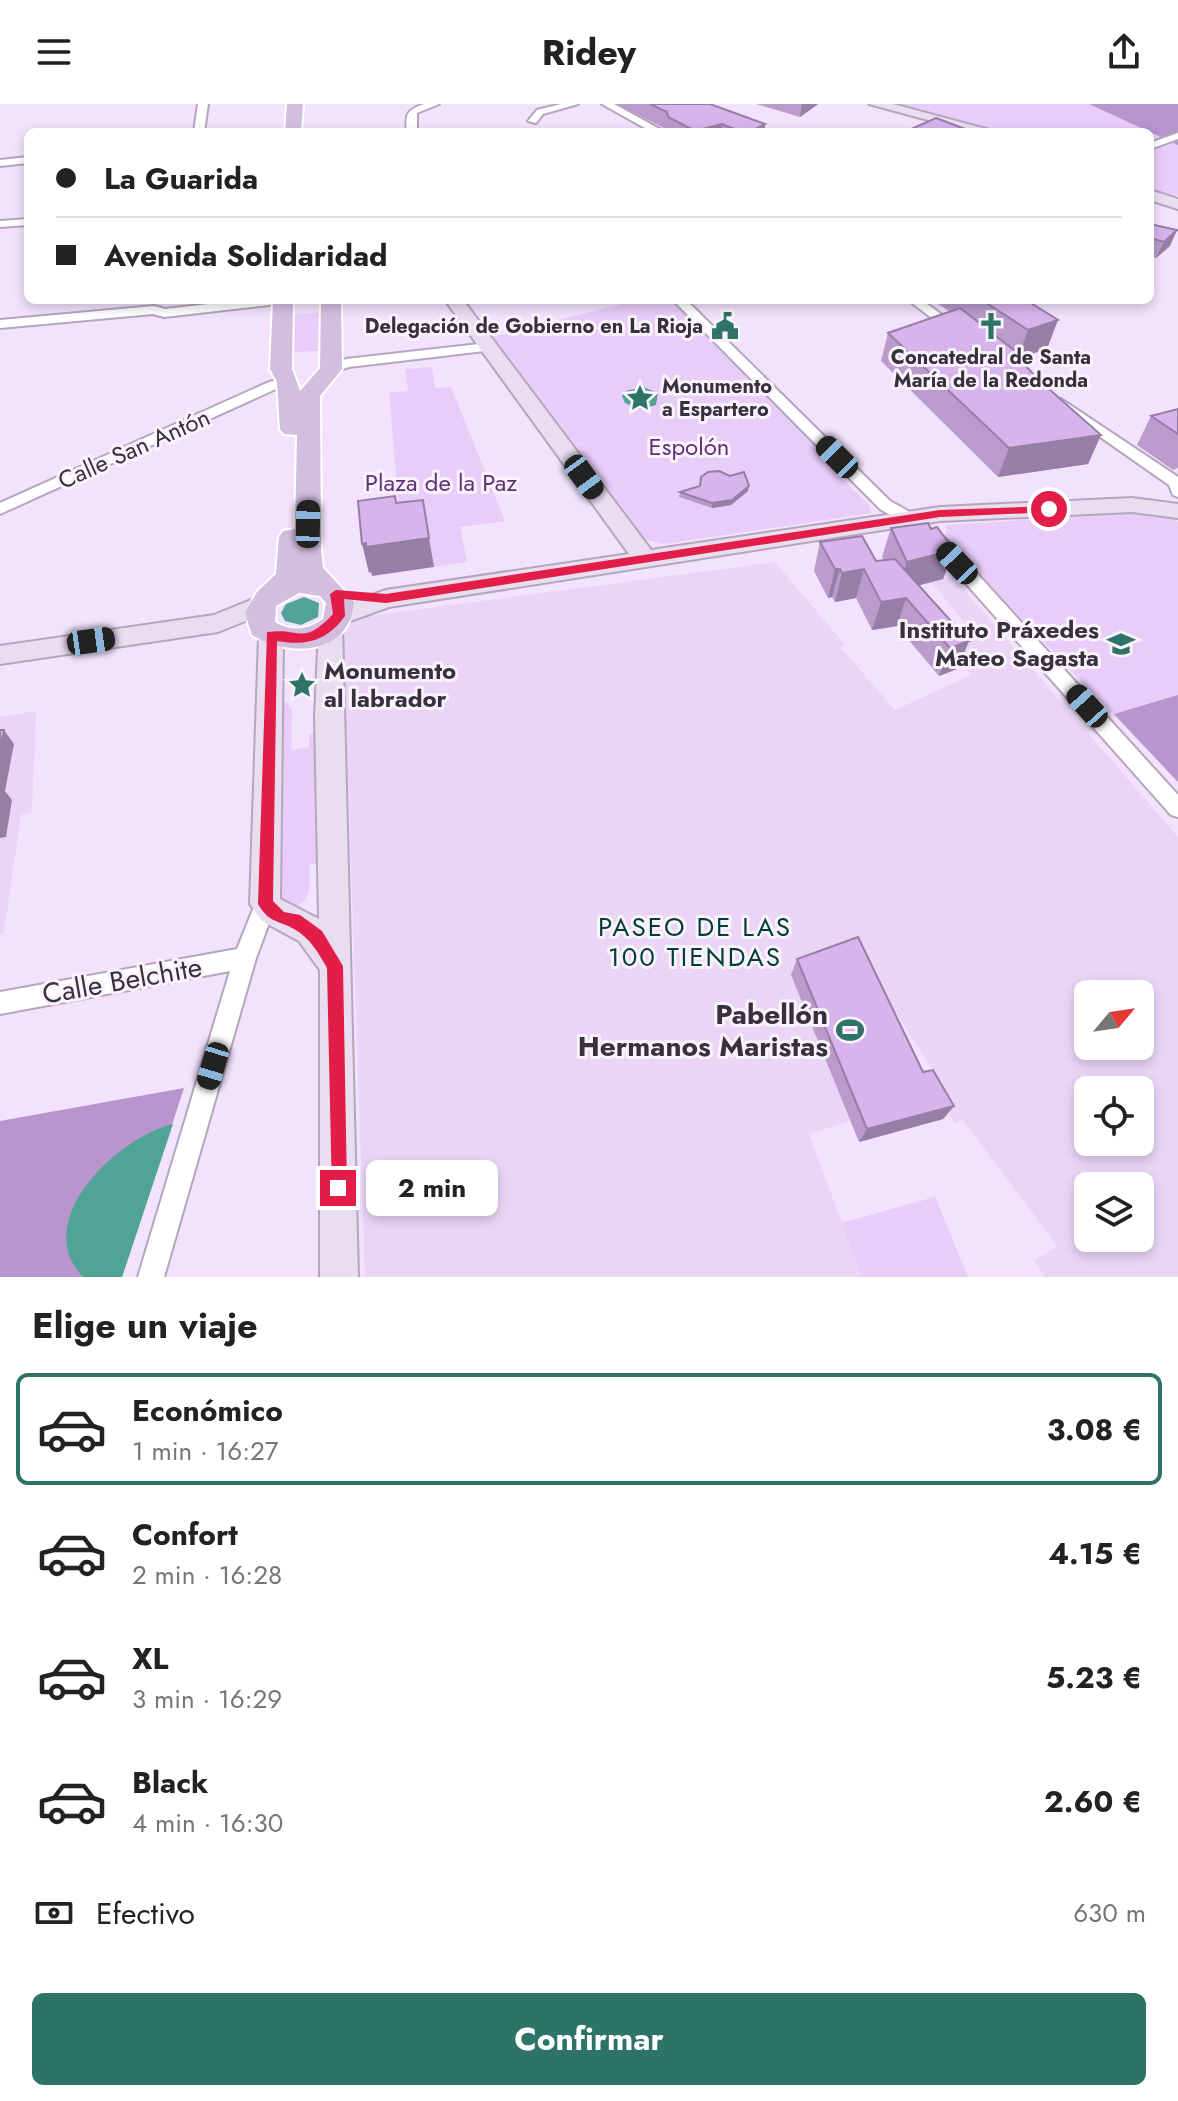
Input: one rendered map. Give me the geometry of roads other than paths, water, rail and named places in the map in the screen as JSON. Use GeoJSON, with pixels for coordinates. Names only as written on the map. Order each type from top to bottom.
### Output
{"type":"FeatureCollection","features":[{"type":"Feature","properties":{"kind":"main road"},"geometry":{"type":"LineString","coordinates":[[293,128],[295,104]]}},
{"type":"Feature","properties":{"kind":"main road"},"geometry":{"type":"LineString","coordinates":[[304,128],[305,104]]}},
{"type":"Feature","properties":{"kind":"main road"},"geometry":{"type":"LineString","coordinates":[[876,104],[974,128]]}},
{"type":"Feature","properties":{"kind":"main road"},"geometry":{"type":"LineString","coordinates":[[1154,196],[1178,204]]}},
{"type":"Feature","properties":{"kind":"main road"},"geometry":{"type":"LineString","coordinates":[[283,304],[280,384],[292,553],[290,575],[269,614],[265,904],[280,918],[294,920],[317,936],[335,966]]}},
{"type":"Feature","properties":{"kind":"main road"},"geometry":{"type":"LineString","coordinates":[[331,304],[328,368],[309,395],[308,535],[310,569],[332,605],[328,717],[339,1277]]}},
{"type":"Feature","properties":{"kind":"main road"},"geometry":{"type":"LineString","coordinates":[[457,304],[645,559]]}},
{"type":"Feature","properties":{"kind":"main road"},"geometry":{"type":"LineString","coordinates":[[280,384],[303,384],[328,368]]}},
{"type":"Feature","properties":{"kind":"main road"},"geometry":{"type":"LineString","coordinates":[[0,655],[269,614],[301,583],[332,605],[940,514],[1173,503]]}},
{"type":"Feature","properties":{"kind":"main road"},"geometry":{"type":"LineString","coordinates":[[269,614],[301,641],[332,605]]}},
{"type":"Feature","properties":{"kind":"main road"},"geometry":{"type":"LineString","coordinates":[[294,920],[310,913],[333,891]]}},
{"type":"Feature","properties":{"kind":"street"},"geometry":{"type":"LineString","coordinates":[[200,128],[203,104]]}},
{"type":"Feature","properties":{"kind":"street"},"geometry":{"type":"LineString","coordinates":[[411,128],[410,117],[413,111],[434,104]]}},
{"type":"Feature","properties":{"kind":"street"},"geometry":{"type":"LineString","coordinates":[[533,121],[540,112],[573,104]]}},
{"type":"Feature","properties":{"kind":"street"},"geometry":{"type":"LineString","coordinates":[[607,104],[652,128]]}},
{"type":"Feature","properties":{"kind":"street"},"geometry":{"type":"LineString","coordinates":[[1154,145],[1178,136]]}},
{"type":"Feature","properties":{"kind":"street"},"geometry":{"type":"LineString","coordinates":[[0,163],[24,160]]}},
{"type":"Feature","properties":{"kind":"street"},"geometry":{"type":"LineString","coordinates":[[0,224],[24,222]]}},
{"type":"Feature","properties":{"kind":"street"},"geometry":{"type":"LineString","coordinates":[[0,324],[231,304]]}},
{"type":"Feature","properties":{"kind":"street"},"geometry":{"type":"LineString","coordinates":[[683,304],[881,501],[905,519],[925,526],[1178,809]]}},
{"type":"Feature","properties":{"kind":"street"},"geometry":{"type":"LineString","coordinates":[[920,304],[970,339]]}},
{"type":"Feature","properties":{"kind":"street"},"geometry":{"type":"LineString","coordinates":[[328,368],[358,361],[488,347]]}},
{"type":"Feature","properties":{"kind":"street","name":"Calle San Antón"},"geometry":{"type":"LineString","coordinates":[[0,509],[280,384]]}},
{"type":"Feature","properties":{"kind":"street"},"geometry":{"type":"LineString","coordinates":[[1047,394],[1176,483],[1173,503]]}},
{"type":"Feature","properties":{"kind":"street"},"geometry":{"type":"LineString","coordinates":[[151,1277],[245,958],[265,904]]}},
{"type":"Feature","properties":{"kind":"street","name":"Calle Belchite"},"geometry":{"type":"LineString","coordinates":[[0,1003],[245,958]]}},
{"type":"Feature","properties":{"kind":"place","name":"Delegación de Gobierno en La Rioja"},"geometry":{"type":"Point","coordinates":[725,326]}},
{"type":"Feature","properties":{"kind":"place","name":"Concatedral de Santa María de la Redonda"},"geometry":{"type":"Point","coordinates":[991,326]}},
{"type":"Feature","properties":{"kind":"place","name":"Monumento a Espartero"},"geometry":{"type":"Point","coordinates":[640,398]}},
{"type":"Feature","properties":{"kind":"place","name":"Instituto Práxedes Mateo Sagasta"},"geometry":{"type":"Point","coordinates":[1121,644]}},
{"type":"Feature","properties":{"kind":"place","name":"Monumento al labrador"},"geometry":{"type":"Point","coordinates":[302,685]}},
{"type":"Feature","properties":{"kind":"place","name":"Pabellón Hermanos Maristas"},"geometry":{"type":"Point","coordinates":[850,1030]}},
{"type":"Feature","properties":{"kind":"district","name":"PASEO DE LAS 100 TIENDAS"},"geometry":{"type":"Point","coordinates":[695,942]}},
{"type":"Feature","properties":{"kind":"park label","name":"Espolón"},"geometry":{"type":"Point","coordinates":[689,447]}},
{"type":"Feature","properties":{"kind":"park label","name":"Plaza de la Paz"},"geometry":{"type":"Point","coordinates":[441,483]}}]}
